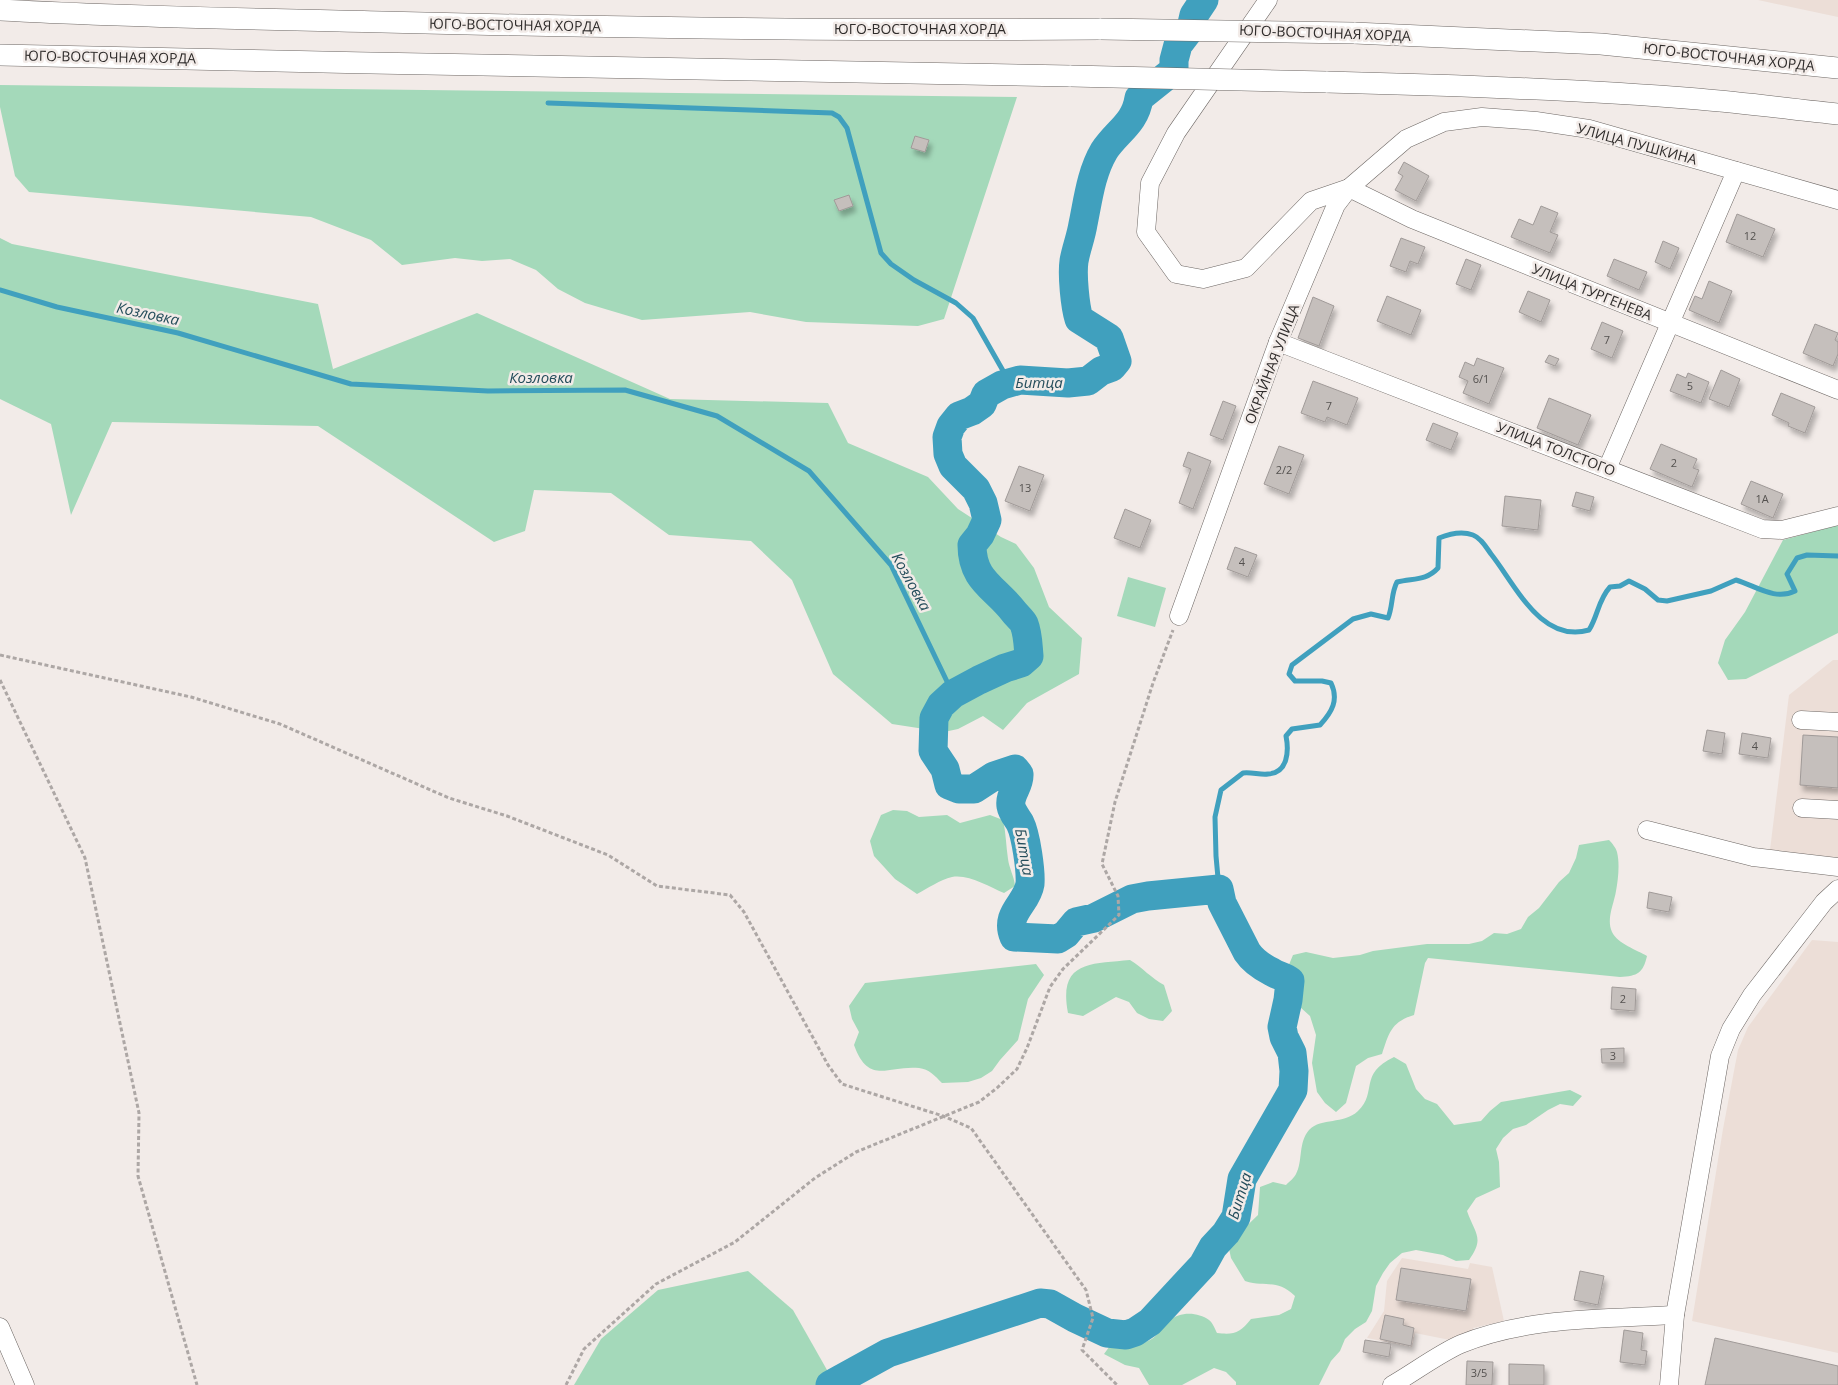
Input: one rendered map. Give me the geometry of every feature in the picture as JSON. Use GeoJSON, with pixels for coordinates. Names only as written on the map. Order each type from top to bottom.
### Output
{"type":"FeatureCollection","features":[{"type":"Feature","properties":{"kind":"main road","name":"ЮГО-ВОСТОЧНАЯ ХОРДА"},"geometry":{"type":"LineString","coordinates":[[0,10],[91,15],[510,26],[900,30],[1101,29],[1354,33],[1601,44],[1838,68]]}},
{"type":"Feature","properties":{"kind":"main road","name":"ЮГО-ВОСТОЧНАЯ ХОРДА"},"geometry":{"type":"LineString","coordinates":[[0,54],[1476,86],[1699,99],[1838,114]]}},
{"type":"Feature","properties":{"kind":"street"},"geometry":{"type":"LineString","coordinates":[[1268,0],[1176,132],[1150,184],[1146,232],[1176,274],[1202,279],[1246,268],[1311,201],[1349,188]]}},
{"type":"Feature","properties":{"kind":"street","name":"УЛИЦА ПУШКИНА"},"geometry":{"type":"LineString","coordinates":[[1406,139],[1444,122],[1482,117],[1536,121],[1589,129],[1838,200]]}},
{"type":"Feature","properties":{"kind":"street","name":"ОКРАЙНАЯ УЛИЦА"},"geometry":{"type":"LineString","coordinates":[[1179,616],[1278,342],[1336,205],[1349,188],[1406,139]]}},
{"type":"Feature","properties":{"kind":"street"},"geometry":{"type":"LineString","coordinates":[[1607,469],[1736,171]]}},
{"type":"Feature","properties":{"kind":"street","name":"УЛИЦА ТУРГЕНЕВА"},"geometry":{"type":"LineString","coordinates":[[1349,188],[1412,219],[1838,390]]}},
{"type":"Feature","properties":{"kind":"street","name":"УЛИЦА ТОЛСТОГО"},"geometry":{"type":"LineString","coordinates":[[1278,342],[1762,529],[1782,530],[1838,516]]}},
{"type":"Feature","properties":{"kind":"street"},"geometry":{"type":"LineString","coordinates":[[1801,720],[1838,722]]}},
{"type":"Feature","properties":{"kind":"street"},"geometry":{"type":"LineString","coordinates":[[1802,808],[1838,810]]}},
{"type":"Feature","properties":{"kind":"street"},"geometry":{"type":"LineString","coordinates":[[1647,830],[1753,857],[1838,867]]}},
{"type":"Feature","properties":{"kind":"street"},"geometry":{"type":"LineString","coordinates":[[1669,1385],[1675,1315],[1720,1056],[1731,1029],[1752,995],[1824,902],[1838,889]]}},
{"type":"Feature","properties":{"kind":"street"},"geometry":{"type":"LineString","coordinates":[[1392,1385],[1459,1345],[1504,1330],[1563,1322],[1675,1315]]}},
{"type":"Feature","properties":{"kind":"street"},"geometry":{"type":"LineString","coordinates":[[0,1327],[25,1385]]}},
{"type":"Feature","properties":{"kind":"path"},"geometry":{"type":"LineString","coordinates":[[566,1385],[584,1349],[656,1284],[735,1242],[815,1178],[856,1152],[979,1102],[998,1088],[1017,1069],[1050,987],[1063,969],[1119,915],[1118,896],[1102,864],[1115,802],[1153,683],[1179,616]]}},
{"type":"Feature","properties":{"kind":"path"},"geometry":{"type":"LineString","coordinates":[[0,656],[191,697],[280,724],[449,798],[507,816],[608,854],[657,886],[730,894],[744,912],[828,1065],[842,1084],[943,1116],[971,1128],[1086,1290],[1093,1318],[1082,1350],[1117,1385]]}},
{"type":"Feature","properties":{"kind":"path"},"geometry":{"type":"LineString","coordinates":[[0,680],[85,858],[139,1114],[138,1176],[197,1385]]}},
{"type":"Feature","properties":{"kind":"shaded area"},"geometry":{"type":"Polygon","coordinates":[[[1758,0],[1838,0],[1838,17],[1758,0]]]}},
{"type":"Feature","properties":{"kind":"shaded area"},"geometry":{"type":"Polygon","coordinates":[[[1833,660],[1838,660],[1838,862],[1770,850],[1789,695],[1833,660]]]}},
{"type":"Feature","properties":{"kind":"shaded area"},"geometry":{"type":"Polygon","coordinates":[[[1812,940],[1838,942],[1838,1353],[1692,1321],[1723,1129],[1738,1050],[1748,1027],[1812,940]]]}},
{"type":"Feature","properties":{"kind":"shaded area"},"geometry":{"type":"Polygon","coordinates":[[[1402,1258],[1468,1269],[1470,1263],[1492,1267],[1504,1321],[1473,1328],[1473,1333],[1450,1340],[1415,1333],[1412,1347],[1367,1338],[1384,1311],[1387,1281],[1402,1258]]]}},
{"type":"Feature","properties":{"kind":"green space"},"geometry":{"type":"Polygon","coordinates":[[[0,85],[1017,97],[944,319],[918,326],[806,322],[750,312],[642,320],[585,303],[558,289],[536,270],[510,259],[482,261],[455,258],[402,265],[371,240],[311,217],[29,192],[15,176],[0,107],[0,85]]]}},
{"type":"Feature","properties":{"kind":"green space"},"geometry":{"type":"Polygon","coordinates":[[[0,238],[12,244],[318,304],[333,369],[477,313],[670,399],[828,403],[848,443],[928,477],[958,509],[1001,537],[1016,544],[1034,568],[1049,607],[1082,638],[1079,674],[1027,703],[1003,730],[983,716],[958,729],[944,732],[892,724],[833,674],[792,580],[751,541],[669,535],[611,493],[534,490],[525,531],[494,542],[318,426],[112,422],[71,515],[51,424],[0,399],[0,238]]]}},
{"type":"Feature","properties":{"kind":"green space"},"geometry":{"type":"Polygon","coordinates":[[[1838,525],[1838,633],[1746,679],[1728,680],[1718,663],[1725,640],[1745,612],[1783,540],[1838,525]]]}},
{"type":"Feature","properties":{"kind":"green space"},"geometry":{"type":"Polygon","coordinates":[[[1128,577],[1166,588],[1155,627],[1117,616],[1128,577]]]}},
{"type":"Feature","properties":{"kind":"green space"},"geometry":{"type":"Polygon","coordinates":[[[893,810],[907,811],[919,817],[947,815],[960,823],[990,815],[1003,820],[1009,862],[1015,886],[1004,893],[972,879],[952,877],[917,894],[895,879],[874,856],[870,841],[881,815],[893,810]]]}},
{"type":"Feature","properties":{"kind":"green space"},"geometry":{"type":"Polygon","coordinates":[[[1609,840],[1616,850],[1619,867],[1610,927],[1619,940],[1647,956],[1644,966],[1639,972],[1631,976],[1620,977],[1428,958],[1425,963],[1414,1015],[1400,1021],[1392,1029],[1382,1054],[1368,1058],[1356,1066],[1346,1103],[1336,1112],[1325,1103],[1317,1092],[1312,1063],[1316,1035],[1310,1016],[1300,1007],[1298,986],[1288,967],[1293,955],[1306,952],[1333,958],[1427,944],[1469,944],[1482,941],[1494,933],[1507,934],[1521,929],[1528,917],[1539,908],[1559,882],[1569,873],[1576,858],[1579,845],[1609,840]]]}},
{"type":"Feature","properties":{"kind":"green space"},"geometry":{"type":"Polygon","coordinates":[[[1130,960],[1164,985],[1172,1011],[1163,1021],[1149,1019],[1137,1013],[1129,1002],[1116,997],[1083,1016],[1068,1013],[1066,996],[1068,983],[1073,974],[1080,968],[1130,960]]]}},
{"type":"Feature","properties":{"kind":"green space"},"geometry":{"type":"Polygon","coordinates":[[[1036,964],[1044,975],[1028,999],[1018,1040],[992,1071],[981,1078],[968,1082],[942,1083],[932,1073],[923,1069],[873,1070],[860,1058],[854,1045],[859,1032],[852,1019],[849,1006],[865,983],[1036,964]]]}},
{"type":"Feature","properties":{"kind":"green space"},"geometry":{"type":"Polygon","coordinates":[[[1394,1057],[1406,1064],[1416,1089],[1425,1099],[1437,1104],[1454,1125],[1481,1121],[1501,1102],[1570,1090],[1582,1096],[1573,1106],[1560,1104],[1526,1125],[1513,1129],[1503,1138],[1496,1149],[1499,1162],[1500,1187],[1476,1198],[1467,1211],[1478,1241],[1474,1253],[1469,1260],[1456,1261],[1443,1255],[1416,1250],[1402,1253],[1390,1263],[1376,1286],[1372,1311],[1366,1322],[1345,1339],[1340,1351],[1331,1361],[1319,1385],[1236,1385],[1236,1382],[1226,1372],[1214,1368],[1182,1385],[1149,1385],[1139,1368],[1125,1365],[1104,1354],[1112,1343],[1132,1344],[1150,1340],[1169,1321],[1178,1315],[1200,1315],[1212,1323],[1217,1333],[1228,1334],[1240,1330],[1251,1319],[1279,1315],[1291,1309],[1295,1296],[1288,1290],[1277,1285],[1245,1281],[1231,1258],[1228,1244],[1258,1215],[1260,1187],[1273,1182],[1286,1185],[1295,1175],[1298,1169],[1303,1141],[1309,1130],[1320,1124],[1346,1118],[1358,1111],[1364,1104],[1376,1070],[1383,1063],[1394,1057]]]}},
{"type":"Feature","properties":{"kind":"green space"},"geometry":{"type":"Polygon","coordinates":[[[748,1271],[793,1310],[831,1377],[822,1385],[574,1385],[601,1339],[658,1290],[748,1271]]]}},
{"type":"Feature","properties":{"kind":"building"},"geometry":{"type":"Polygon","coordinates":[[[915,136],[929,140],[925,152],[911,148],[915,136]]]}},
{"type":"Feature","properties":{"kind":"building"},"geometry":{"type":"Polygon","coordinates":[[[1404,162],[1429,176],[1416,201],[1395,190],[1403,176],[1398,173],[1404,162]]]}},
{"type":"Feature","properties":{"kind":"building"},"geometry":{"type":"Polygon","coordinates":[[[849,195],[853,206],[839,211],[834,200],[849,195]]]}},
{"type":"Feature","properties":{"kind":"building"},"geometry":{"type":"Polygon","coordinates":[[[1541,206],[1558,213],[1550,232],[1558,235],[1550,253],[1511,237],[1519,219],[1533,225],[1541,206]]]}},
{"type":"Feature","properties":{"kind":"building"},"geometry":{"type":"Polygon","coordinates":[[[1737,214],[1775,229],[1763,257],[1726,242],[1737,214]]]}},
{"type":"Feature","properties":{"kind":"building"},"geometry":{"type":"Polygon","coordinates":[[[1401,238],[1425,247],[1418,264],[1410,261],[1406,272],[1390,266],[1401,238]]]}},
{"type":"Feature","properties":{"kind":"building"},"geometry":{"type":"Polygon","coordinates":[[[1663,241],[1679,248],[1670,269],[1655,262],[1663,241]]]}},
{"type":"Feature","properties":{"kind":"building"},"geometry":{"type":"Polygon","coordinates":[[[1466,259],[1481,265],[1471,290],[1456,284],[1466,259]]]}},
{"type":"Feature","properties":{"kind":"building"},"geometry":{"type":"Polygon","coordinates":[[[1614,259],[1647,272],[1639,290],[1607,276],[1614,259]]]}},
{"type":"Feature","properties":{"kind":"building"},"geometry":{"type":"Polygon","coordinates":[[[1709,281],[1732,291],[1719,323],[1689,310],[1695,296],[1702,299],[1709,281]]]}},
{"type":"Feature","properties":{"kind":"building"},"geometry":{"type":"Polygon","coordinates":[[[1528,291],[1550,300],[1541,322],[1519,312],[1528,291]]]}},
{"type":"Feature","properties":{"kind":"building"},"geometry":{"type":"Polygon","coordinates":[[[1387,296],[1421,310],[1411,335],[1377,321],[1387,296]]]}},
{"type":"Feature","properties":{"kind":"building"},"geometry":{"type":"Polygon","coordinates":[[[1313,297],[1334,306],[1319,346],[1298,338],[1313,297]]]}},
{"type":"Feature","properties":{"kind":"building"},"geometry":{"type":"Polygon","coordinates":[[[1602,322],[1623,331],[1612,358],[1591,349],[1602,322]]]}},
{"type":"Feature","properties":{"kind":"building"},"geometry":{"type":"Polygon","coordinates":[[[1815,324],[1838,333],[1835,340],[1838,342],[1838,354],[1833,366],[1803,353],[1815,324]]]}},
{"type":"Feature","properties":{"kind":"building"},"geometry":{"type":"Polygon","coordinates":[[[1549,355],[1559,359],[1555,366],[1545,362],[1549,355]]]}},
{"type":"Feature","properties":{"kind":"building"},"geometry":{"type":"Polygon","coordinates":[[[1477,358],[1504,368],[1489,404],[1463,393],[1468,381],[1459,377],[1465,362],[1474,366],[1477,358]]]}},
{"type":"Feature","properties":{"kind":"building"},"geometry":{"type":"Polygon","coordinates":[[[1721,370],[1740,379],[1729,407],[1709,399],[1721,370]]]}},
{"type":"Feature","properties":{"kind":"building"},"geometry":{"type":"Polygon","coordinates":[[[1688,373],[1709,382],[1701,403],[1670,391],[1677,374],[1686,378],[1688,373]]]}},
{"type":"Feature","properties":{"kind":"building"},"geometry":{"type":"Polygon","coordinates":[[[1313,381],[1358,398],[1347,425],[1327,417],[1325,422],[1301,413],[1313,381]]]}},
{"type":"Feature","properties":{"kind":"building"},"geometry":{"type":"Polygon","coordinates":[[[1781,393],[1815,407],[1805,433],[1788,426],[1789,423],[1772,415],[1781,393]]]}},
{"type":"Feature","properties":{"kind":"building"},"geometry":{"type":"Polygon","coordinates":[[[1549,398],[1591,415],[1578,445],[1537,428],[1549,398]]]}},
{"type":"Feature","properties":{"kind":"building"},"geometry":{"type":"Polygon","coordinates":[[[1223,401],[1236,406],[1223,440],[1210,435],[1223,401]]]}},
{"type":"Feature","properties":{"kind":"building"},"geometry":{"type":"Polygon","coordinates":[[[1433,423],[1458,433],[1451,450],[1426,440],[1433,423]]]}},
{"type":"Feature","properties":{"kind":"building"},"geometry":{"type":"Polygon","coordinates":[[[1661,444],[1697,459],[1693,468],[1699,470],[1692,487],[1650,469],[1661,444]]]}},
{"type":"Feature","properties":{"kind":"building"},"geometry":{"type":"Polygon","coordinates":[[[1279,446],[1304,455],[1289,494],[1264,484],[1279,446]]]}},
{"type":"Feature","properties":{"kind":"building"},"geometry":{"type":"Polygon","coordinates":[[[1188,452],[1211,461],[1193,509],[1179,503],[1191,469],[1183,466],[1188,452]]]}},
{"type":"Feature","properties":{"kind":"building"},"geometry":{"type":"Polygon","coordinates":[[[1019,466],[1044,475],[1030,511],[1005,501],[1019,466]]]}},
{"type":"Feature","properties":{"kind":"building"},"geometry":{"type":"Polygon","coordinates":[[[1751,481],[1783,494],[1773,518],[1741,504],[1751,481]]]}},
{"type":"Feature","properties":{"kind":"building"},"geometry":{"type":"Polygon","coordinates":[[[1576,492],[1594,497],[1590,511],[1572,506],[1576,492]]]}},
{"type":"Feature","properties":{"kind":"building"},"geometry":{"type":"Polygon","coordinates":[[[1505,496],[1541,500],[1538,530],[1502,526],[1505,496]]]}},
{"type":"Feature","properties":{"kind":"building"},"geometry":{"type":"Polygon","coordinates":[[[1125,509],[1151,520],[1140,548],[1114,538],[1125,509]]]}},
{"type":"Feature","properties":{"kind":"building"},"geometry":{"type":"Polygon","coordinates":[[[1235,547],[1257,555],[1248,577],[1227,569],[1235,547]]]}},
{"type":"Feature","properties":{"kind":"building"},"geometry":{"type":"Polygon","coordinates":[[[1707,730],[1725,733],[1722,754],[1703,751],[1707,730]]]}},
{"type":"Feature","properties":{"kind":"building"},"geometry":{"type":"Polygon","coordinates":[[[1742,733],[1771,738],[1768,758],[1739,754],[1742,733]]]}},
{"type":"Feature","properties":{"kind":"building"},"geometry":{"type":"Polygon","coordinates":[[[1803,735],[1838,737],[1838,788],[1800,785],[1803,735]]]}},
{"type":"Feature","properties":{"kind":"building"},"geometry":{"type":"Polygon","coordinates":[[[1649,892],[1672,897],[1669,912],[1647,908],[1649,892]]]}},
{"type":"Feature","properties":{"kind":"building"},"geometry":{"type":"Polygon","coordinates":[[[1612,987],[1636,989],[1635,1011],[1611,1009],[1612,987]]]}},
{"type":"Feature","properties":{"kind":"building"},"geometry":{"type":"Polygon","coordinates":[[[1624,1048],[1624,1063],[1602,1063],[1601,1049],[1624,1048]]]}},
{"type":"Feature","properties":{"kind":"building"},"geometry":{"type":"Polygon","coordinates":[[[1401,1268],[1471,1279],[1466,1311],[1396,1300],[1401,1268]]]}},
{"type":"Feature","properties":{"kind":"building"},"geometry":{"type":"Polygon","coordinates":[[[1580,1271],[1604,1276],[1598,1305],[1574,1300],[1580,1271]]]}},
{"type":"Feature","properties":{"kind":"building"},"geometry":{"type":"Polygon","coordinates":[[[1385,1315],[1404,1319],[1403,1325],[1414,1328],[1411,1346],[1380,1339],[1385,1315]]]}},
{"type":"Feature","properties":{"kind":"building"},"geometry":{"type":"Polygon","coordinates":[[[1624,1330],[1643,1333],[1641,1350],[1647,1351],[1645,1365],[1620,1362],[1624,1330]]]}},
{"type":"Feature","properties":{"kind":"building"},"geometry":{"type":"Polygon","coordinates":[[[1715,1338],[1838,1366],[1838,1385],[1705,1385],[1715,1338]]]}},
{"type":"Feature","properties":{"kind":"building"},"geometry":{"type":"Polygon","coordinates":[[[1365,1340],[1391,1344],[1389,1357],[1363,1352],[1365,1340]]]}},
{"type":"Feature","properties":{"kind":"building"},"geometry":{"type":"Polygon","coordinates":[[[1467,1361],[1493,1362],[1492,1385],[1466,1385],[1467,1361]]]}},
{"type":"Feature","properties":{"kind":"building"},"geometry":{"type":"Polygon","coordinates":[[[1509,1364],[1544,1365],[1544,1385],[1509,1385],[1509,1364]]]}},
{"type":"Feature","properties":{"kind":"waterway","name":"Битца"},"geometry":{"type":"LineString","coordinates":[[830,1385],[888,1353],[1040,1303],[1050,1304],[1107,1333],[1126,1335],[1135,1332],[1150,1322],[1203,1265],[1213,1247],[1226,1233],[1236,1217],[1242,1179],[1293,1090],[1294,1071],[1292,1053],[1284,1037],[1282,1027],[1290,981],[1265,968],[1249,955],[1222,903],[1219,889],[1132,899],[1094,918],[1076,922],[1066,934],[1058,939],[1014,937],[1012,921],[1030,884],[1029,862],[1024,836],[1011,806],[1019,774],[1015,769],[994,776],[974,789],[959,789],[949,785],[945,769],[933,751],[934,718],[941,705],[953,694],[1005,668],[1021,663],[1029,656],[1027,636],[1023,622],[986,583],[976,567],[972,545],[980,535],[987,520],[983,503],[976,489],[953,466],[948,454],[947,437],[951,426],[959,416],[972,411],[982,404],[986,394],[1002,385],[1020,380],[1068,383],[1088,381],[1101,371],[1112,367],[1117,361],[1109,338],[1079,319],[1076,306],[1073,267],[1090,187],[1104,151],[1130,121],[1139,98],[1174,70],[1174,60],[1178,45],[1191,28],[1194,15],[1204,0]]}},
{"type":"Feature","properties":{"kind":"waterway"},"geometry":{"type":"LineString","coordinates":[[548,103],[832,113],[839,117],[847,128],[881,253],[891,264],[914,280],[956,303],[973,318],[1010,383]]}},
{"type":"Feature","properties":{"kind":"waterway","name":"Козловка"},"geometry":{"type":"LineString","coordinates":[[0,290],[57,307],[178,333],[351,384],[488,391],[625,390],[717,416],[809,471],[891,565],[953,694]]}},
{"type":"Feature","properties":{"kind":"waterway"},"geometry":{"type":"LineString","coordinates":[[1219,889],[1215,817],[1221,790],[1243,773],[1268,774],[1280,770],[1286,760],[1286,736],[1292,729],[1320,725],[1333,706],[1334,695],[1331,683],[1295,681],[1289,674],[1292,665],[1353,619],[1371,614],[1388,618],[1397,582],[1424,577],[1438,568],[1439,538],[1460,533],[1476,536],[1481,540],[1531,608],[1543,620],[1557,628],[1572,632],[1589,630],[1603,597],[1610,587],[1620,586],[1629,581],[1645,589],[1658,600],[1667,601],[1711,591],[1736,580],[1766,592],[1788,594],[1795,591],[1787,574],[1797,558],[1807,555],[1838,556]]}}]}
